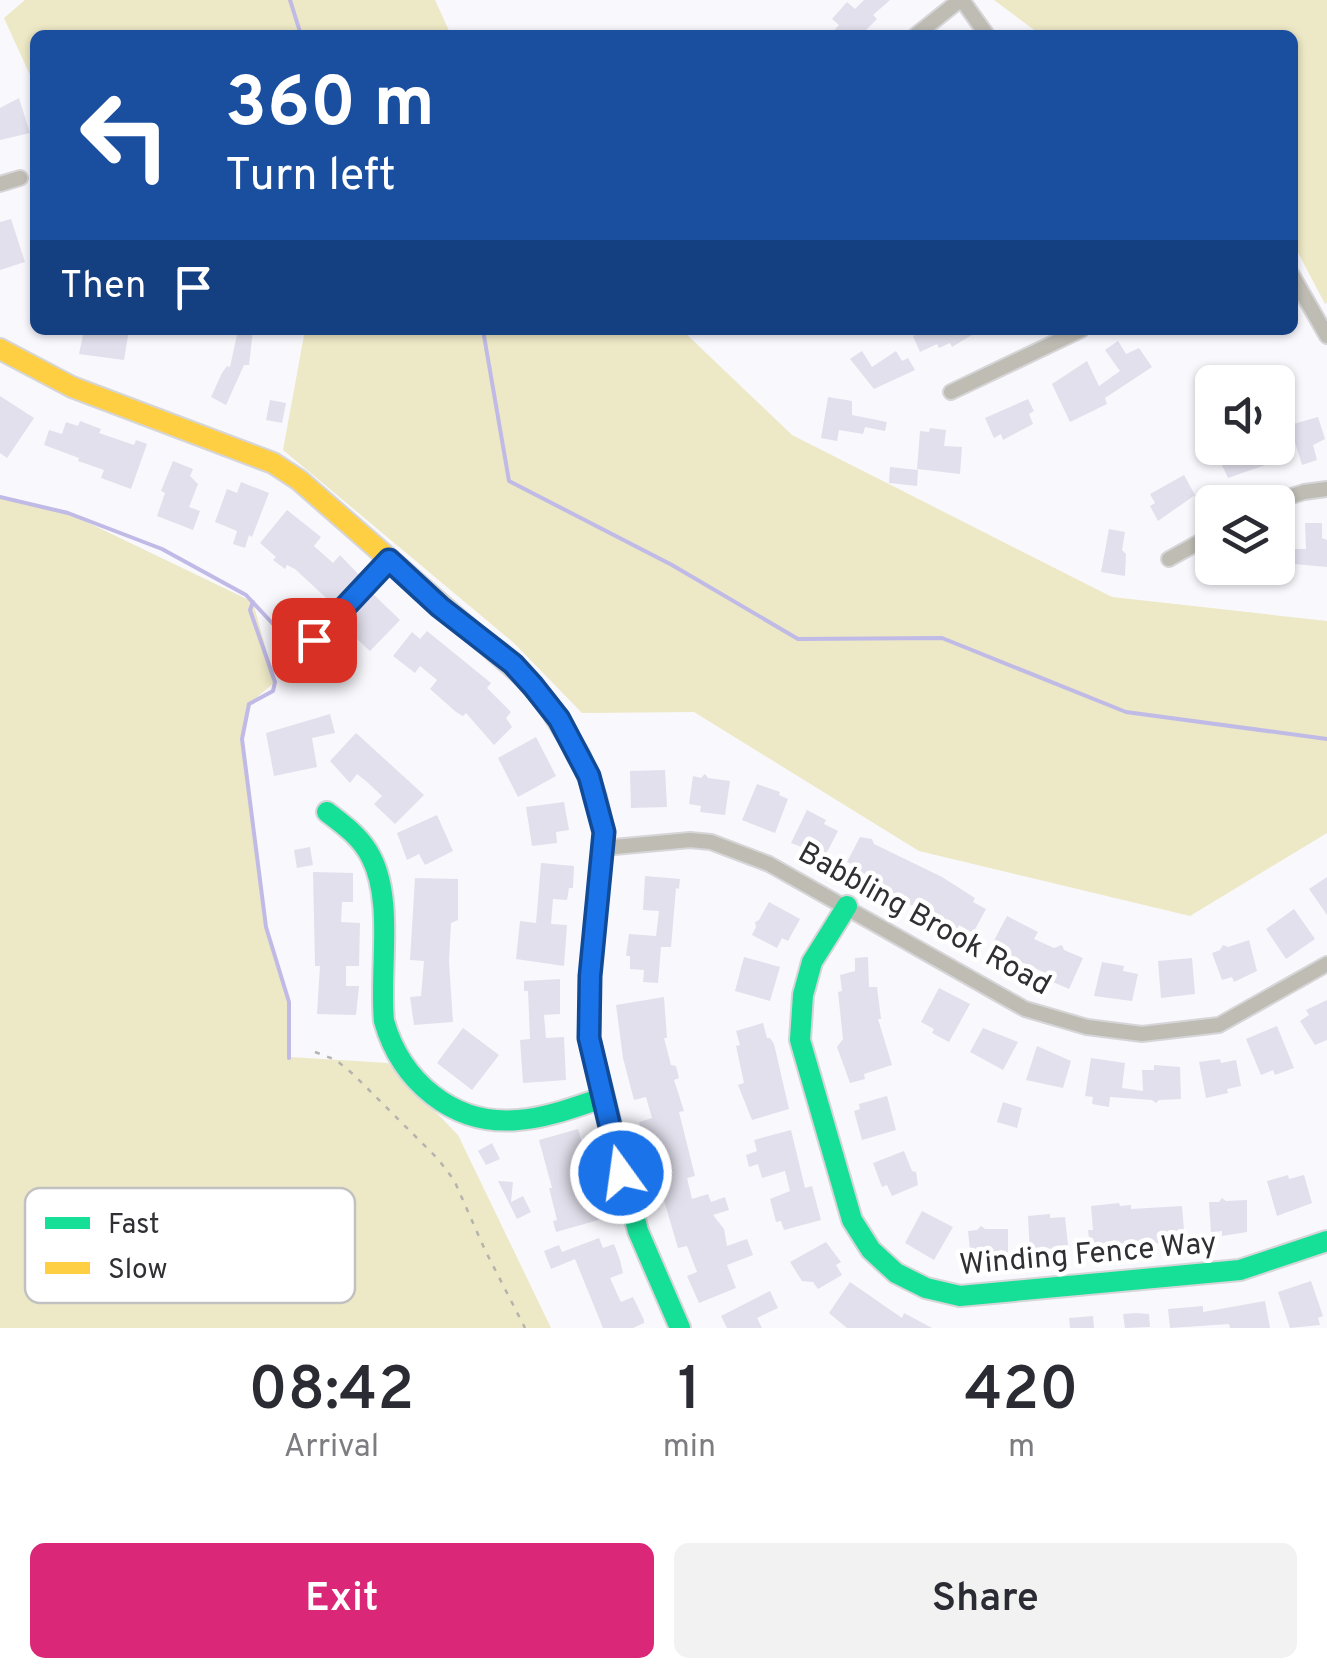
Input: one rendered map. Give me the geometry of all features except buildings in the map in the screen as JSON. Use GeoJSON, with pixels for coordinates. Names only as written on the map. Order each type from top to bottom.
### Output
{"type":"FeatureCollection","features":[{"type":"Feature","properties":{"kind":"street"},"geometry":{"type":"LineString","coordinates":[[922,30],[961,0],[983,30]]}},
{"type":"Feature","properties":{"kind":"street"},"geometry":{"type":"LineString","coordinates":[[0,184],[20,178]]}},
{"type":"Feature","properties":{"kind":"street"},"geometry":{"type":"LineString","coordinates":[[1298,286],[1327,336]]}},
{"type":"Feature","properties":{"kind":"street"},"geometry":{"type":"LineString","coordinates":[[950,392],[1070,335]]}},
{"type":"Feature","properties":{"kind":"street"},"geometry":{"type":"LineString","coordinates":[[0,349],[72,387],[273,462],[299,480],[440,607],[513,664],[546,702],[589,776],[602,818],[589,1038],[638,1231],[680,1328]]}},
{"type":"Feature","properties":{"kind":"street"},"geometry":{"type":"LineString","coordinates":[[1295,495],[1327,489]]}},
{"type":"Feature","properties":{"kind":"street"},"geometry":{"type":"LineString","coordinates":[[1169,560],[1195,545]]}},
{"type":"Feature","properties":{"kind":"street"},"geometry":{"type":"LineString","coordinates":[[327,812],[358,836],[377,869],[385,904],[384,1020],[400,1060],[417,1083],[454,1110],[500,1120],[532,1118],[602,1098]]}},
{"type":"Feature","properties":{"kind":"street","name":"Babbling Brook Road"},"geometry":{"type":"LineString","coordinates":[[603,848],[690,840],[712,842],[769,864],[1025,1009],[1102,1030],[1142,1034],[1219,1026],[1327,964]]}},
{"type":"Feature","properties":{"kind":"street","name":"Winding Fence Way"},"geometry":{"type":"LineString","coordinates":[[847,906],[812,962],[801,1012],[800,1040],[852,1220],[865,1244],[897,1275],[932,1291],[960,1296],[1240,1270],[1327,1241]]}},
{"type":"Feature","properties":{"kind":"lane"},"geometry":{"type":"LineString","coordinates":[[314,640],[389,560]]}},
{"type":"Feature","properties":{"kind":"path"},"geometry":{"type":"LineString","coordinates":[[315,1052],[336,1060],[353,1074],[454,1180],[484,1250],[525,1328]]}},
{"type":"Feature","properties":{"kind":"shaded area"},"geometry":{"type":"Polygon","coordinates":[[[25,0],[435,0],[449,30],[30,30],[30,75],[4,18],[25,0]]]}},
{"type":"Feature","properties":{"kind":"shaded area"},"geometry":{"type":"Polygon","coordinates":[[[994,0],[1327,0],[1327,302],[1298,253],[1298,30],[1034,30],[994,0]]]}},
{"type":"Feature","properties":{"kind":"shaded area"},"geometry":{"type":"Polygon","coordinates":[[[304,335],[687,335],[792,435],[1112,597],[1327,621],[1327,833],[1190,916],[919,851],[694,712],[582,713],[514,643],[283,450],[304,335]]]}},
{"type":"Feature","properties":{"kind":"shaded area"},"geometry":{"type":"Polygon","coordinates":[[[0,497],[68,513],[253,602],[275,682],[249,704],[242,739],[266,927],[289,1002],[289,1057],[388,1063],[458,1135],[551,1328],[0,1328],[0,497]]]}},
{"type":"Feature","properties":{"kind":"waterway"},"geometry":{"type":"LineString","coordinates":[[290,0],[299,30]]}},
{"type":"Feature","properties":{"kind":"waterway"},"geometry":{"type":"LineString","coordinates":[[484,335],[509,481],[672,565],[798,639],[942,638],[1126,712],[1327,739]]}},
{"type":"Feature","properties":{"kind":"waterway"},"geometry":{"type":"LineString","coordinates":[[0,497],[68,513],[162,549],[246,595],[287,639],[306,648],[314,640]]}},
{"type":"Feature","properties":{"kind":"waterway"},"geometry":{"type":"LineString","coordinates":[[253,602],[250,610],[275,682],[273,691],[249,704],[242,739],[266,927],[289,1002],[289,1058]]}},
{"type":"Feature","properties":{"kind":"traffic: fast"},"geometry":{"type":"LineString","coordinates":[[524,677],[546,702],[580,756],[596,797],[604,832],[590,976],[589,1038],[638,1231],[680,1328]]}},
{"type":"Feature","properties":{"kind":"traffic: fast"},"geometry":{"type":"LineString","coordinates":[[327,812],[362,843],[378,875],[384,915],[384,1021],[403,1063],[417,1080],[452,1107],[494,1120],[540,1117],[602,1098]]}},
{"type":"Feature","properties":{"kind":"traffic: fast"},"geometry":{"type":"LineString","coordinates":[[847,906],[812,962],[803,995],[800,1040],[852,1220],[871,1250],[896,1273],[926,1288],[960,1296],[1240,1270],[1327,1241]]}},
{"type":"Feature","properties":{"kind":"traffic: slow"},"geometry":{"type":"LineString","coordinates":[[0,349],[72,387],[273,463],[299,480],[524,677]]}},
{"type":"Feature","properties":{"kind":"route"},"geometry":{"type":"LineString","coordinates":[[314,640],[389,560],[440,607],[513,664],[559,719],[589,776],[604,832],[590,976],[589,1038],[621,1173]]}}]}
